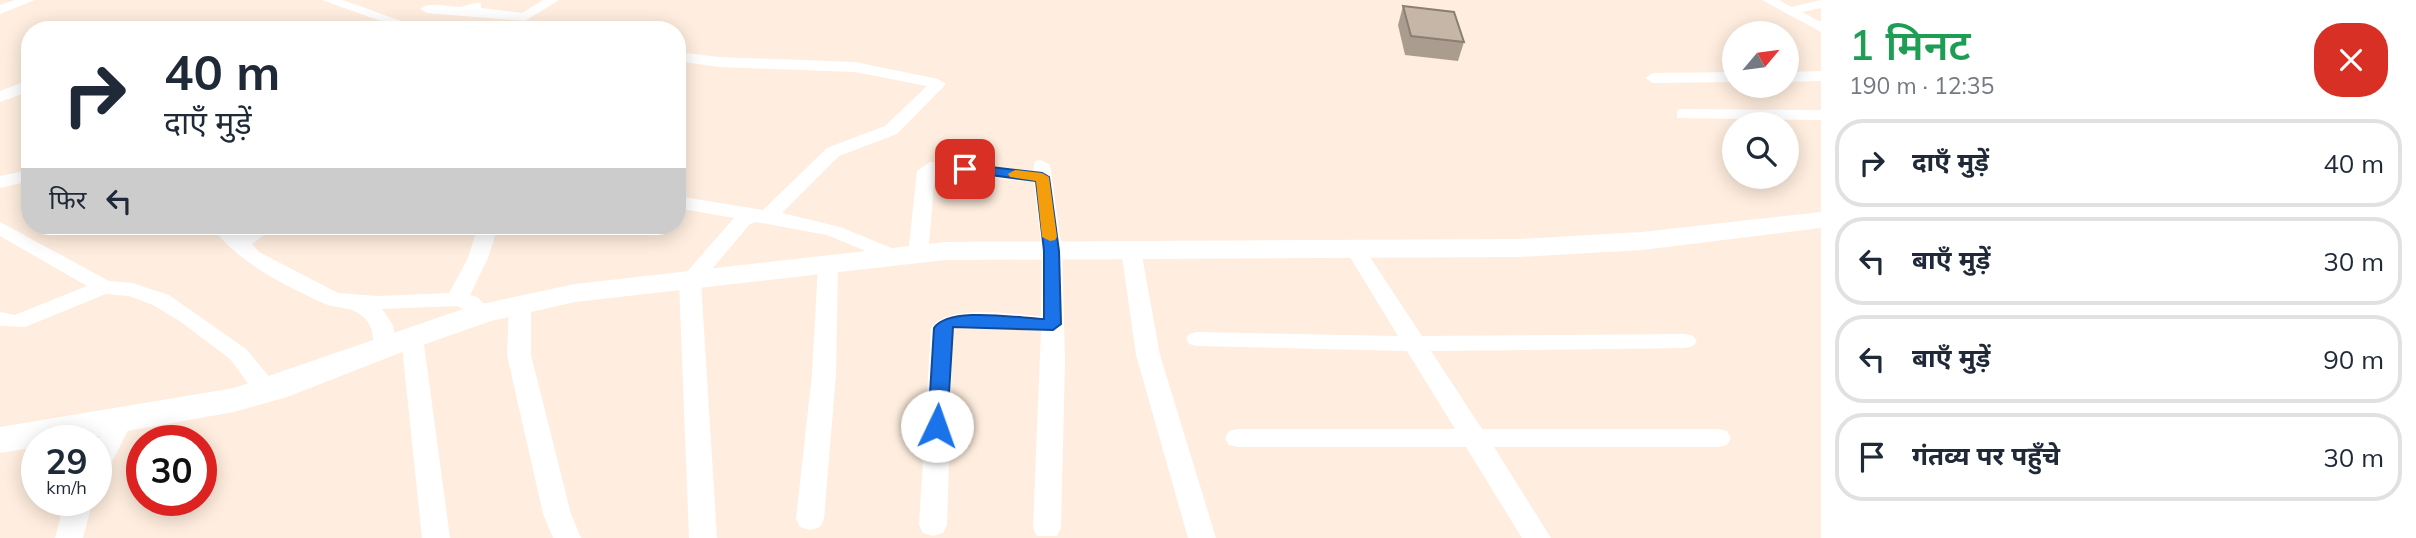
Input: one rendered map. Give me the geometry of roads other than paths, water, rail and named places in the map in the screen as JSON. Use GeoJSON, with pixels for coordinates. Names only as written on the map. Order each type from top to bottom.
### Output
{"type":"FeatureCollection","features":[{"type":"Feature","properties":{"kind":"street"},"geometry":{"type":"LineString","coordinates":[[0,10],[28,0]]}},
{"type":"Feature","properties":{"kind":"street"},"geometry":{"type":"LineString","coordinates":[[329,0],[410,15],[465,11],[524,17]]}},
{"type":"Feature","properties":{"kind":"street"},"geometry":{"type":"LineString","coordinates":[[465,11],[488,0]]}},
{"type":"Feature","properties":{"kind":"street"},"geometry":{"type":"LineString","coordinates":[[519,21],[552,0]]}},
{"type":"Feature","properties":{"kind":"street"},"geometry":{"type":"LineString","coordinates":[[1769,0],[1821,28]]}},
{"type":"Feature","properties":{"kind":"street"},"geometry":{"type":"LineString","coordinates":[[1790,12],[1821,4]]}},
{"type":"Feature","properties":{"kind":"street"},"geometry":{"type":"LineString","coordinates":[[686,57],[719,62],[855,67],[938,83],[891,130],[832,152],[760,216],[743,220],[690,281],[703,538]]}},
{"type":"Feature","properties":{"kind":"street"},"geometry":{"type":"LineString","coordinates":[[1799,76],[1821,76]]}},
{"type":"Feature","properties":{"kind":"street"},"geometry":{"type":"LineString","coordinates":[[1653,78],[1722,77]]}},
{"type":"Feature","properties":{"kind":"street"},"geometry":{"type":"LineString","coordinates":[[0,97],[21,89]]}},
{"type":"Feature","properties":{"kind":"street"},"geometry":{"type":"LineString","coordinates":[[1683,114],[1821,115]]}},
{"type":"Feature","properties":{"kind":"street"},"geometry":{"type":"LineString","coordinates":[[908,256],[926,172],[930,167],[1041,171],[1052,251],[1053,324],[1047,528]]}},
{"type":"Feature","properties":{"kind":"street"},"geometry":{"type":"LineString","coordinates":[[0,182],[21,177]]}},
{"type":"Feature","properties":{"kind":"street"},"geometry":{"type":"LineString","coordinates":[[686,204],[833,231],[908,256]]}},
{"type":"Feature","properties":{"kind":"street"},"geometry":{"type":"LineString","coordinates":[[351,301],[470,306],[520,305],[575,293],[908,256],[1052,251],[1520,248],[1629,242],[1821,220]]}},
{"type":"Feature","properties":{"kind":"street"},"geometry":{"type":"LineString","coordinates":[[0,228],[104,286],[132,290],[160,300],[189,317],[238,354],[267,391]]}},
{"type":"Feature","properties":{"kind":"street"},"geometry":{"type":"LineString","coordinates":[[230,235],[252,256],[302,281],[319,293],[351,301],[372,310],[399,341],[436,538]]}},
{"type":"Feature","properties":{"kind":"street"},"geometry":{"type":"LineString","coordinates":[[239,244],[252,235]]}},
{"type":"Feature","properties":{"kind":"street"},"geometry":{"type":"LineString","coordinates":[[470,306],[478,258],[485,235]]}},
{"type":"Feature","properties":{"kind":"street"},"geometry":{"type":"LineString","coordinates":[[1355,249],[1536,538]]}},
{"type":"Feature","properties":{"kind":"street"},"geometry":{"type":"LineString","coordinates":[[1131,250],[1148,355],[1202,538]]}},
{"type":"Feature","properties":{"kind":"street"},"geometry":{"type":"LineString","coordinates":[[810,519],[824,374],[828,266]]}},
{"type":"Feature","properties":{"kind":"street"},"geometry":{"type":"LineString","coordinates":[[0,319],[17,322],[104,286]]}},
{"type":"Feature","properties":{"kind":"street"},"geometry":{"type":"LineString","coordinates":[[520,305],[519,355],[557,514],[567,538]]}},
{"type":"Feature","properties":{"kind":"street"},"geometry":{"type":"LineString","coordinates":[[0,440],[234,400],[267,391],[399,341],[470,306]]}},
{"type":"Feature","properties":{"kind":"street"},"geometry":{"type":"LineString","coordinates":[[933,525],[942,328],[955,320],[1053,324]]}},
{"type":"Feature","properties":{"kind":"street"},"geometry":{"type":"LineString","coordinates":[[1198,339],[1414,344],[1685,341]]}},
{"type":"Feature","properties":{"kind":"street"},"geometry":{"type":"LineString","coordinates":[[112,437],[121,419]]}},
{"type":"Feature","properties":{"kind":"street"},"geometry":{"type":"LineString","coordinates":[[1238,438],[1718,438]]}},
{"type":"Feature","properties":{"kind":"street"},"geometry":{"type":"LineString","coordinates":[[69,538],[75,516]]}}]}
